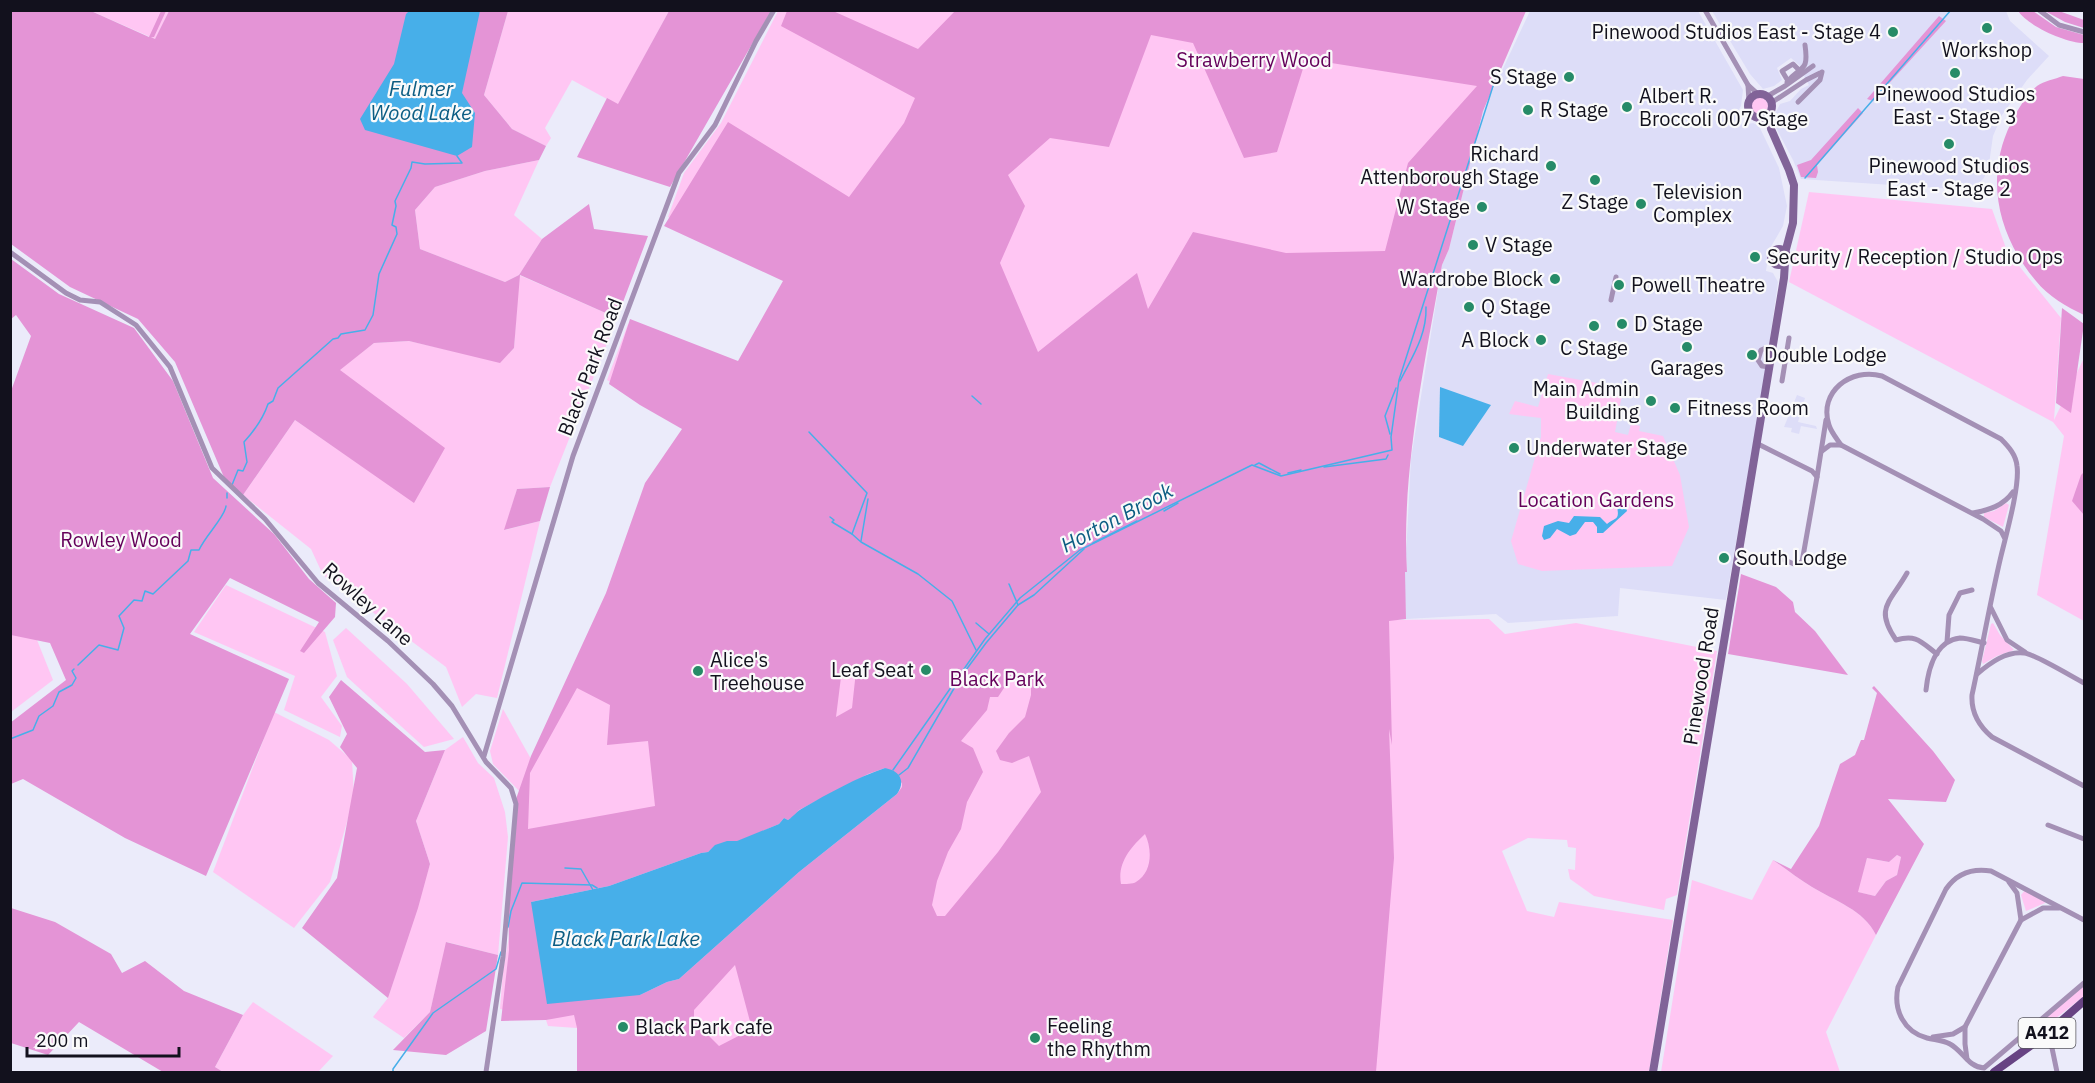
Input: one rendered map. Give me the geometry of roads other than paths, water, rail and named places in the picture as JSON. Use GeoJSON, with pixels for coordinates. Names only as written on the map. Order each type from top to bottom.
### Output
{"type":"FeatureCollection","features":[{"type":"Feature","properties":{"kind":"main road","name":"A412"},"geometry":{"type":"LineString","coordinates":[[1997,1070],[2085,1001]]}},
{"type":"Feature","properties":{"kind":"street","name":"Black Park Road"},"geometry":{"type":"LineString","coordinates":[[484,756],[573,456],[679,173],[715,125],[756,41],[774,10]]}},
{"type":"Feature","properties":{"kind":"street"},"geometry":{"type":"LineString","coordinates":[[1705,10],[1748,85],[1765,98],[1769,113],[1758,118],[1750,113],[1748,85]]}},
{"type":"Feature","properties":{"kind":"street"},"geometry":{"type":"LineString","coordinates":[[2039,10],[2059,25],[2085,32]]}},
{"type":"Feature","properties":{"kind":"street"},"geometry":{"type":"LineString","coordinates":[[1786,84],[1800,72],[1806,61],[1805,45]]}},
{"type":"Feature","properties":{"kind":"street"},"geometry":{"type":"LineString","coordinates":[[1786,84],[1782,71],[1793,64],[1800,72]]}},
{"type":"Feature","properties":{"kind":"street"},"geometry":{"type":"LineString","coordinates":[[1765,98],[1813,66]]}},
{"type":"Feature","properties":{"kind":"street"},"geometry":{"type":"LineString","coordinates":[[1749,102],[1753,97],[1765,98],[1821,72],[1820,80],[1798,102]]}},
{"type":"Feature","properties":{"kind":"street","name":"Pinewood Road"},"geometry":{"type":"LineString","coordinates":[[1653,1072],[1722,648],[1758,444],[1782,286],[1783,260],[1792,229],[1794,185],[1771,129],[1769,113]]}},
{"type":"Feature","properties":{"kind":"street","name":"Pinewood Road"},"geometry":{"type":"LineString","coordinates":[[1758,118],[1771,129]]}},
{"type":"Feature","properties":{"kind":"street"},"geometry":{"type":"LineString","coordinates":[[1774,251],[1780,249],[1783,260],[1771,259],[1774,251],[1792,229]]}},
{"type":"Feature","properties":{"kind":"street","name":"Rowley Lane"},"geometry":{"type":"LineString","coordinates":[[10,252],[66,293],[80,300],[100,302],[136,325],[170,367],[212,468],[266,519],[318,583],[388,641],[433,684],[452,706],[490,767],[511,788],[516,804],[503,957],[486,1072]]}},
{"type":"Feature","properties":{"kind":"street"},"geometry":{"type":"LineString","coordinates":[[1611,300],[1616,277]]}},
{"type":"Feature","properties":{"kind":"street"},"geometry":{"type":"LineString","coordinates":[[1782,381],[1789,338]]}},
{"type":"Feature","properties":{"kind":"street"},"geometry":{"type":"LineString","coordinates":[[1770,367],[1762,366],[1758,360],[1761,350],[1766,348],[1785,359]]}},
{"type":"Feature","properties":{"kind":"street"},"geometry":{"type":"LineString","coordinates":[[1780,558],[1794,564],[1802,562],[1827,416],[1832,395],[1844,381],[1856,375],[1882,376],[2001,439],[2012,452],[2017,464],[2015,489],[1972,700],[1976,718],[1982,728],[1992,737],[2085,786]]}},
{"type":"Feature","properties":{"kind":"street"},"geometry":{"type":"LineString","coordinates":[[1827,416],[1829,426],[1841,445]]}},
{"type":"Feature","properties":{"kind":"street"},"geometry":{"type":"LineString","coordinates":[[1758,444],[1812,471],[1817,477]]}},
{"type":"Feature","properties":{"kind":"street"},"geometry":{"type":"LineString","coordinates":[[1822,451],[1830,445],[1841,445],[1999,529],[2005,539]]}},
{"type":"Feature","properties":{"kind":"street"},"geometry":{"type":"LineString","coordinates":[[1971,513],[1993,509],[2015,489]]}},
{"type":"Feature","properties":{"kind":"street"},"geometry":{"type":"LineString","coordinates":[[1907,573],[1884,611],[1884,621],[1894,642],[1906,637],[1916,638],[1937,654]]}},
{"type":"Feature","properties":{"kind":"street"},"geometry":{"type":"LineString","coordinates":[[1947,642],[1949,615],[1957,592],[1972,590]]}},
{"type":"Feature","properties":{"kind":"street"},"geometry":{"type":"LineString","coordinates":[[1991,607],[1998,626],[2007,640],[2025,652],[2085,683]]}},
{"type":"Feature","properties":{"kind":"street"},"geometry":{"type":"LineString","coordinates":[[1926,690],[1928,670],[1947,642],[1961,638],[1983,643]]}},
{"type":"Feature","properties":{"kind":"street"},"geometry":{"type":"LineString","coordinates":[[1977,674],[2002,656],[2025,652]]}},
{"type":"Feature","properties":{"kind":"street"},"geometry":{"type":"LineString","coordinates":[[2048,825],[2085,839]]}},
{"type":"Feature","properties":{"kind":"street"},"geometry":{"type":"LineString","coordinates":[[2085,920],[1991,871],[1970,871],[1956,878],[1946,889],[1898,987],[1896,998],[1903,1022],[1913,1033],[1950,1044],[1968,1061],[1978,1068],[1984,1068],[2085,983]]}},
{"type":"Feature","properties":{"kind":"street"},"geometry":{"type":"LineString","coordinates":[[2007,879],[2017,893],[2021,920]]}},
{"type":"Feature","properties":{"kind":"street"},"geometry":{"type":"LineString","coordinates":[[1968,1061],[1965,1027],[2021,920],[2043,908],[2060,908],[2068,911]]}},
{"type":"Feature","properties":{"kind":"street"},"geometry":{"type":"LineString","coordinates":[[1925,1038],[1953,1034],[1965,1027]]}},
{"type":"Feature","properties":{"kind":"street"},"geometry":{"type":"LineString","coordinates":[[2043,1036],[2052,1048],[2057,1072]]}},
{"type":"Feature","properties":{"kind":"street"},"geometry":{"type":"LineString","coordinates":[[1992,1061],[1997,1070]]}},
{"type":"Feature","properties":{"kind":"water","name":"Fulmer Wood Lake"},"geometry":{"type":"Polygon","coordinates":[[[409,11],[480,11],[462,93],[475,113],[472,147],[457,156],[365,130],[360,119],[394,64],[406,14],[409,11]]]}},
{"type":"Feature","properties":{"kind":"water"},"geometry":{"type":"Polygon","coordinates":[[[1440,387],[1491,405],[1463,446],[1439,437],[1440,387]]]}},
{"type":"Feature","properties":{"kind":"water"},"geometry":{"type":"Polygon","coordinates":[[[1621,502],[1625,504],[1627,511],[1603,533],[1597,533],[1597,527],[1593,522],[1585,522],[1576,534],[1570,536],[1557,529],[1550,538],[1544,540],[1542,536],[1544,526],[1558,521],[1569,523],[1574,516],[1600,517],[1607,524],[1617,517],[1617,507],[1621,502]]]}},
{"type":"Feature","properties":{"kind":"water","name":"Black Park Lake"},"geometry":{"type":"Polygon","coordinates":[[[885,768],[900,777],[901,785],[897,794],[799,872],[679,979],[640,995],[547,1004],[531,902],[609,886],[708,852],[715,845],[737,841],[779,824],[784,818],[788,820],[801,809],[833,791],[885,768]]]}},
{"type":"Feature","properties":{"kind":"waterway"},"geometry":{"type":"LineString","coordinates":[[1805,178],[1951,10]]}},
{"type":"Feature","properties":{"kind":"waterway","name":"Horton Brook"},"geometry":{"type":"LineString","coordinates":[[893,770],[985,639],[1020,598],[1080,550],[1252,465],[1281,476],[1392,450],[1391,437],[1399,380],[1495,80]]}},
{"type":"Feature","properties":{"kind":"waterway"},"geometry":{"type":"LineString","coordinates":[[232,485],[238,470],[243,471],[247,462],[244,442],[264,415],[268,404],[273,401],[278,388],[333,339],[338,338],[341,334],[365,330],[373,315],[379,274],[397,234],[396,227],[392,225],[395,201],[412,162],[462,163],[457,156]]}},
{"type":"Feature","properties":{"kind":"waterway"},"geometry":{"type":"LineString","coordinates":[[1400,381],[1421,336],[1426,307]]}},
{"type":"Feature","properties":{"kind":"waterway"},"geometry":{"type":"LineString","coordinates":[[1390,434],[1385,416],[1396,388]]}},
{"type":"Feature","properties":{"kind":"waterway"},"geometry":{"type":"LineString","coordinates":[[972,396],[981,404]]}},
{"type":"Feature","properties":{"kind":"waterway"},"geometry":{"type":"LineString","coordinates":[[809,432],[867,493],[852,534]]}},
{"type":"Feature","properties":{"kind":"waterway"},"geometry":{"type":"LineString","coordinates":[[1324,467],[1386,459],[1388,455]]}},
{"type":"Feature","properties":{"kind":"waterway","name":"Horton Brook"},"geometry":{"type":"LineString","coordinates":[[1255,465],[1259,463],[1280,474]]}},
{"type":"Feature","properties":{"kind":"waterway","name":"Horton Brook"},"geometry":{"type":"LineString","coordinates":[[1288,473],[1301,470]]}},
{"type":"Feature","properties":{"kind":"waterway"},"geometry":{"type":"LineString","coordinates":[[227,493],[227,498]]}},
{"type":"Feature","properties":{"kind":"waterway"},"geometry":{"type":"LineString","coordinates":[[861,541],[868,499]]}},
{"type":"Feature","properties":{"kind":"waterway","name":"Horton Brook"},"geometry":{"type":"LineString","coordinates":[[1164,511],[1178,503]]}},
{"type":"Feature","properties":{"kind":"waterway"},"geometry":{"type":"LineString","coordinates":[[78,665],[99,645],[118,650],[124,628],[119,616],[134,600],[142,601],[145,591],[153,594],[188,561],[191,550],[199,550],[222,516],[226,506]]}},
{"type":"Feature","properties":{"kind":"waterway"},"geometry":{"type":"LineString","coordinates":[[830,517],[834,520],[832,522],[861,542],[918,574],[952,601],[976,650]]}},
{"type":"Feature","properties":{"kind":"waterway","name":"Horton Brook"},"geometry":{"type":"LineString","coordinates":[[1093,543],[1137,521]]}},
{"type":"Feature","properties":{"kind":"waterway","name":"Horton Brook"},"geometry":{"type":"LineString","coordinates":[[899,775],[908,768],[960,678],[986,643],[1018,605],[1034,595],[1084,549]]}},
{"type":"Feature","properties":{"kind":"waterway"},"geometry":{"type":"LineString","coordinates":[[1009,584],[1018,605]]}},
{"type":"Feature","properties":{"kind":"waterway"},"geometry":{"type":"LineString","coordinates":[[976,623],[989,634]]}},
{"type":"Feature","properties":{"kind":"waterway"},"geometry":{"type":"LineString","coordinates":[[10,739],[33,730],[39,716],[53,706],[59,692],[72,685],[76,678],[72,671],[74,669]]}},
{"type":"Feature","properties":{"kind":"waterway"},"geometry":{"type":"LineString","coordinates":[[565,868],[581,869],[593,890]]}},
{"type":"Feature","properties":{"kind":"waterway","name":"Horton Brook"},"geometry":{"type":"LineString","coordinates":[[508,927],[511,911],[522,883],[592,885],[597,888]]}},
{"type":"Feature","properties":{"kind":"waterway","name":"Horton Brook"},"geometry":{"type":"LineString","coordinates":[[393,1072],[433,1013],[496,969],[501,952]]}},
{"type":"Feature","properties":{"kind":"place","name":"Workshop"},"geometry":{"type":"Point","coordinates":[1987,28]}},
{"type":"Feature","properties":{"kind":"place","name":"Pinewood Studios East - Stage 4"},"geometry":{"type":"Point","coordinates":[1893,32]}},
{"type":"Feature","properties":{"kind":"place","name":"Pinewood Studios East - Stage 3"},"geometry":{"type":"Point","coordinates":[1955,73]}},
{"type":"Feature","properties":{"kind":"place","name":"S Stage"},"geometry":{"type":"Point","coordinates":[1569,77]}},
{"type":"Feature","properties":{"kind":"place","name":"Albert R. Broccoli 007 Stage"},"geometry":{"type":"Point","coordinates":[1627,107]}},
{"type":"Feature","properties":{"kind":"place","name":"R Stage"},"geometry":{"type":"Point","coordinates":[1528,110]}},
{"type":"Feature","properties":{"kind":"place","name":"Pinewood Studios East - Stage 2"},"geometry":{"type":"Point","coordinates":[1949,144]}},
{"type":"Feature","properties":{"kind":"place","name":"Richard Attenborough Stage"},"geometry":{"type":"Point","coordinates":[1551,166]}},
{"type":"Feature","properties":{"kind":"place","name":"Z Stage"},"geometry":{"type":"Point","coordinates":[1595,180]}},
{"type":"Feature","properties":{"kind":"place","name":"Television Complex"},"geometry":{"type":"Point","coordinates":[1641,204]}},
{"type":"Feature","properties":{"kind":"place","name":"W Stage"},"geometry":{"type":"Point","coordinates":[1482,207]}},
{"type":"Feature","properties":{"kind":"place","name":"V Stage"},"geometry":{"type":"Point","coordinates":[1473,245]}},
{"type":"Feature","properties":{"kind":"place","name":"Security / Reception / Studio Ops"},"geometry":{"type":"Point","coordinates":[1755,257]}},
{"type":"Feature","properties":{"kind":"place","name":"Wardrobe Block"},"geometry":{"type":"Point","coordinates":[1555,279]}},
{"type":"Feature","properties":{"kind":"place","name":"Powell Theatre"},"geometry":{"type":"Point","coordinates":[1619,285]}},
{"type":"Feature","properties":{"kind":"place","name":"Q Stage"},"geometry":{"type":"Point","coordinates":[1469,307]}},
{"type":"Feature","properties":{"kind":"place","name":"D Stage"},"geometry":{"type":"Point","coordinates":[1622,324]}},
{"type":"Feature","properties":{"kind":"place","name":"C Stage"},"geometry":{"type":"Point","coordinates":[1594,326]}},
{"type":"Feature","properties":{"kind":"place","name":"A Block"},"geometry":{"type":"Point","coordinates":[1541,340]}},
{"type":"Feature","properties":{"kind":"place","name":"Garages"},"geometry":{"type":"Point","coordinates":[1687,347]}},
{"type":"Feature","properties":{"kind":"place","name":"Double Lodge"},"geometry":{"type":"Point","coordinates":[1752,355]}},
{"type":"Feature","properties":{"kind":"place","name":"Main Admin Building"},"geometry":{"type":"Point","coordinates":[1651,401]}},
{"type":"Feature","properties":{"kind":"place","name":"Fitness Room"},"geometry":{"type":"Point","coordinates":[1675,408]}},
{"type":"Feature","properties":{"kind":"place","name":"Underwater Stage"},"geometry":{"type":"Point","coordinates":[1514,448]}},
{"type":"Feature","properties":{"kind":"place","name":"South Lodge"},"geometry":{"type":"Point","coordinates":[1724,558]}},
{"type":"Feature","properties":{"kind":"place","name":"Leaf Seat"},"geometry":{"type":"Point","coordinates":[926,670]}},
{"type":"Feature","properties":{"kind":"place","name":"Alice's Treehouse"},"geometry":{"type":"Point","coordinates":[698,671]}},
{"type":"Feature","properties":{"kind":"place","name":"Black Park cafe"},"geometry":{"type":"Point","coordinates":[623,1027]}},
{"type":"Feature","properties":{"kind":"place","name":"Feeling the Rhythm"},"geometry":{"type":"Point","coordinates":[1035,1038]}},
{"type":"Feature","properties":{"kind":"park label","name":"Strawberry Wood"},"geometry":{"type":"Point","coordinates":[1254,60]}},
{"type":"Feature","properties":{"kind":"park label","name":"Location Gardens"},"geometry":{"type":"Point","coordinates":[1596,500]}},
{"type":"Feature","properties":{"kind":"park label","name":"Rowley Wood"},"geometry":{"type":"Point","coordinates":[121,540]}},
{"type":"Feature","properties":{"kind":"park label","name":"Black Park"},"geometry":{"type":"Point","coordinates":[997,679]}}]}
